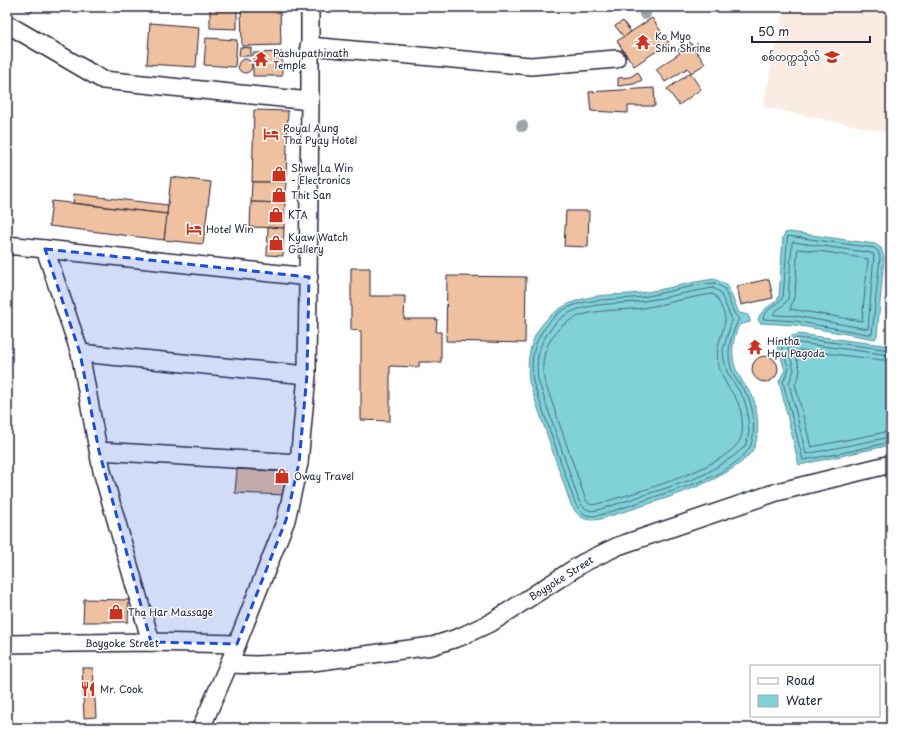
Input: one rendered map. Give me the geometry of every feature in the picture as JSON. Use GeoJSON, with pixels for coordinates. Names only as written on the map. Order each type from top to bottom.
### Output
{"type":"FeatureCollection","features":[{"type":"Feature","properties":{"kind":"street"},"geometry":{"type":"LineString","coordinates":[[201,728],[229,664],[286,520],[299,463],[307,375],[309,277],[310,7]]}},
{"type":"Feature","properties":{"kind":"street"},"geometry":{"type":"LineString","coordinates":[[7,24],[103,80],[310,101]]}},
{"type":"Feature","properties":{"kind":"street"},"geometry":{"type":"LineString","coordinates":[[309,46],[531,66],[616,59]]}},
{"type":"Feature","properties":{"kind":"street"},"geometry":{"type":"LineString","coordinates":[[7,245],[309,277]]}},
{"type":"Feature","properties":{"kind":"street"},"geometry":{"type":"LineString","coordinates":[[45,249],[80,353],[100,452],[102,471],[151,642]]}},
{"type":"Feature","properties":{"kind":"street"},"geometry":{"type":"LineString","coordinates":[[80,353],[307,375]]}},
{"type":"Feature","properties":{"kind":"street"},"geometry":{"type":"LineString","coordinates":[[100,452],[299,463]]}},
{"type":"Feature","properties":{"kind":"street","name":"Boygoke Street"},"geometry":{"type":"LineString","coordinates":[[229,664],[256,665],[313,662],[432,646],[492,622],[583,563],[618,546],[777,492],[891,464]]}},
{"type":"Feature","properties":{"kind":"street","name":"Boygoke Street"},"geometry":{"type":"LineString","coordinates":[[7,644],[151,642],[237,644]]}},
{"type":"Feature","properties":{"kind":"highlighted area"},"geometry":{"type":"Polygon","coordinates":[[[45,249],[309,277],[307,375],[299,463],[286,520],[237,644],[151,642],[99,451],[80,353],[45,249]]]}},
{"type":"Feature","properties":{"kind":"shaded area","name":"စစ်‌တက္ကသိုလ်"},"geometry":{"type":"Polygon","coordinates":[[[784,7],[891,7],[891,133],[763,107],[784,7]]]}},
{"type":"Feature","properties":{"kind":"water"},"geometry":{"type":"Polygon","coordinates":[[[790,232],[875,244],[881,248],[884,258],[877,336],[875,339],[795,325],[760,323],[758,319],[760,315],[779,297],[783,237],[785,233],[790,232]]]}},
{"type":"Feature","properties":{"kind":"water"},"geometry":{"type":"Polygon","coordinates":[[[714,279],[727,285],[739,313],[748,315],[750,320],[750,322],[739,325],[736,331],[733,345],[733,358],[734,365],[752,395],[756,408],[758,432],[755,446],[740,463],[724,474],[704,484],[601,519],[591,520],[583,518],[571,505],[529,382],[528,365],[530,349],[535,336],[543,324],[553,314],[565,306],[580,300],[602,295],[649,292],[714,279]]]}},
{"type":"Feature","properties":{"kind":"water"},"geometry":{"type":"Polygon","coordinates":[[[798,334],[891,346],[891,445],[799,465],[779,381],[785,370],[776,342],[798,334]]]}},
{"type":"Feature","properties":{"kind":"building"},"geometry":{"type":"Polygon","coordinates":[[[22,7],[36,7],[31,13],[22,7]]]}},
{"type":"Feature","properties":{"kind":"building"},"geometry":{"type":"Polygon","coordinates":[[[210,7],[237,7],[237,29],[210,28],[210,7]]]}},
{"type":"Feature","properties":{"kind":"building"},"geometry":{"type":"Polygon","coordinates":[[[241,7],[280,7],[281,45],[242,46],[241,7]]]}},
{"type":"Feature","properties":{"kind":"building"},"geometry":{"type":"Polygon","coordinates":[[[652,18],[669,43],[634,66],[617,41],[652,18]]]}},
{"type":"Feature","properties":{"kind":"building"},"geometry":{"type":"Polygon","coordinates":[[[623,21],[631,32],[624,37],[615,26],[623,21]]]}},
{"type":"Feature","properties":{"kind":"building"},"geometry":{"type":"Polygon","coordinates":[[[150,23],[199,27],[196,67],[147,64],[150,23]]]}},
{"type":"Feature","properties":{"kind":"building"},"geometry":{"type":"Polygon","coordinates":[[[206,38],[237,40],[235,67],[204,65],[206,38]]]}},
{"type":"Feature","properties":{"kind":"building"},"geometry":{"type":"Polygon","coordinates":[[[690,42],[705,64],[691,73],[688,68],[665,82],[656,69],[680,53],[678,50],[690,42]]]}},
{"type":"Feature","properties":{"kind":"building"},"geometry":{"type":"Polygon","coordinates":[[[240,47],[251,48],[251,56],[239,56],[240,47]]]}},
{"type":"Feature","properties":{"kind":"building"},"geometry":{"type":"Polygon","coordinates":[[[622,49],[627,57],[618,63],[614,55],[622,49]]]}},
{"type":"Feature","properties":{"kind":"building"},"geometry":{"type":"Polygon","coordinates":[[[282,52],[282,76],[253,76],[253,53],[282,52]]]}},
{"type":"Feature","properties":{"kind":"building"},"geometry":{"type":"Polygon","coordinates":[[[245,59],[250,61],[252,66],[250,71],[245,73],[240,71],[238,66],[240,61],[245,59]]]}},
{"type":"Feature","properties":{"kind":"building"},"geometry":{"type":"Polygon","coordinates":[[[638,72],[642,80],[634,84],[618,86],[618,78],[630,77],[638,72]]]}},
{"type":"Feature","properties":{"kind":"building"},"geometry":{"type":"Polygon","coordinates":[[[690,73],[701,89],[679,105],[667,89],[690,73]]]}},
{"type":"Feature","properties":{"kind":"building"},"geometry":{"type":"Polygon","coordinates":[[[654,88],[655,106],[628,106],[628,113],[591,111],[589,92],[654,88]]]}},
{"type":"Feature","properties":{"kind":"building"},"geometry":{"type":"Polygon","coordinates":[[[254,110],[288,111],[286,182],[252,182],[254,110]]]}},
{"type":"Feature","properties":{"kind":"building"},"geometry":{"type":"Polygon","coordinates":[[[171,177],[211,182],[203,244],[164,240],[171,177]]]}},
{"type":"Feature","properties":{"kind":"building"},"geometry":{"type":"Polygon","coordinates":[[[252,182],[286,182],[285,203],[251,202],[252,182]]]}},
{"type":"Feature","properties":{"kind":"building"},"geometry":{"type":"Polygon","coordinates":[[[74,194],[168,205],[167,214],[73,203],[74,194]]]}},
{"type":"Feature","properties":{"kind":"building"},"geometry":{"type":"Polygon","coordinates":[[[52,201],[167,214],[164,240],[49,226],[52,201]]]}},
{"type":"Feature","properties":{"kind":"building"},"geometry":{"type":"Polygon","coordinates":[[[251,202],[285,203],[284,228],[250,227],[251,202]]]}},
{"type":"Feature","properties":{"kind":"building"},"geometry":{"type":"Polygon","coordinates":[[[566,211],[589,211],[588,247],[564,246],[566,211]]]}},
{"type":"Feature","properties":{"kind":"building"},"geometry":{"type":"Polygon","coordinates":[[[268,227],[284,228],[283,256],[267,255],[268,227]]]}},
{"type":"Feature","properties":{"kind":"building"},"geometry":{"type":"Polygon","coordinates":[[[351,268],[370,268],[370,296],[405,296],[404,319],[437,319],[436,332],[441,332],[441,362],[419,362],[419,367],[390,366],[390,421],[361,420],[361,331],[351,330],[351,268]]]}},
{"type":"Feature","properties":{"kind":"building"},"geometry":{"type":"Polygon","coordinates":[[[447,276],[526,277],[525,343],[446,341],[447,276]]]}},
{"type":"Feature","properties":{"kind":"building"},"geometry":{"type":"Polygon","coordinates":[[[769,279],[773,298],[741,305],[737,286],[769,279]]]}},
{"type":"Feature","properties":{"kind":"building"},"geometry":{"type":"Polygon","coordinates":[[[765,356],[774,360],[778,369],[774,378],[765,382],[756,378],[752,369],[756,360],[765,356]]]}},
{"type":"Feature","properties":{"kind":"building"},"geometry":{"type":"Polygon","coordinates":[[[237,469],[288,472],[286,495],[235,493],[237,469]]]}},
{"type":"Feature","properties":{"kind":"building"},"geometry":{"type":"Polygon","coordinates":[[[84,599],[129,600],[128,622],[83,622],[84,599]]]}},
{"type":"Feature","properties":{"kind":"building"},"geometry":{"type":"Polygon","coordinates":[[[82,668],[93,668],[96,717],[84,718],[82,668]]]}},
{"type":"Feature","properties":{"kind":"place","name":"Ko Myo Shin Shrine"},"geometry":{"type":"Point","coordinates":[643,42]}},
{"type":"Feature","properties":{"kind":"place","name":"စစ်‌တက္ကသိုလ်"},"geometry":{"type":"Point","coordinates":[832,57]}},
{"type":"Feature","properties":{"kind":"place","name":"Pashupathinath Temple"},"geometry":{"type":"Point","coordinates":[261,59]}},
{"type":"Feature","properties":{"kind":"place","name":"Royal Aung Tha Pyay Hotel"},"geometry":{"type":"Point","coordinates":[271,134]}},
{"type":"Feature","properties":{"kind":"place","name":"Shwe La Win - Electronics"},"geometry":{"type":"Point","coordinates":[279,174]}},
{"type":"Feature","properties":{"kind":"place","name":"Thit San"},"geometry":{"type":"Point","coordinates":[279,195]}},
{"type":"Feature","properties":{"kind":"place","name":"KTA"},"geometry":{"type":"Point","coordinates":[276,215]}},
{"type":"Feature","properties":{"kind":"place","name":"Hotel Win"},"geometry":{"type":"Point","coordinates":[194,229]}},
{"type":"Feature","properties":{"kind":"place","name":"Kyaw Watch Gallery"},"geometry":{"type":"Point","coordinates":[276,243]}},
{"type":"Feature","properties":{"kind":"place","name":"Hintha Hpu Pagoda"},"geometry":{"type":"Point","coordinates":[755,347]}},
{"type":"Feature","properties":{"kind":"place","name":"Oway Travel"},"geometry":{"type":"Point","coordinates":[282,476]}},
{"type":"Feature","properties":{"kind":"place","name":"Tha Har Massage"},"geometry":{"type":"Point","coordinates":[116,612]}},
{"type":"Feature","properties":{"kind":"place","name":"Mr. Cook"},"geometry":{"type":"Point","coordinates":[88,689]}}]}
